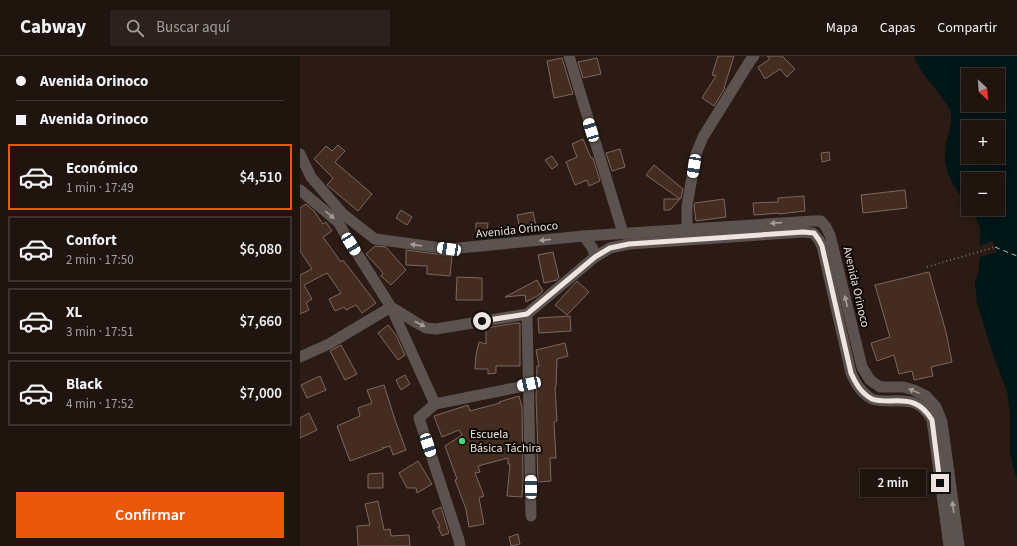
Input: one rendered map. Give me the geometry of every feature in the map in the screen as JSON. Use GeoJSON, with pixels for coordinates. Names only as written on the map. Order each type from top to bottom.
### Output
{"type":"FeatureCollection","features":[{"type":"Feature","properties":{"kind":"street"},"geometry":{"type":"LineString","coordinates":[[568,56],[623,233]]}},
{"type":"Feature","properties":{"kind":"street"},"geometry":{"type":"LineString","coordinates":[[687,230],[687,206],[696,154],[703,137],[754,56]]}},
{"type":"Feature","properties":{"kind":"street","name":"Avenida Orinoco"},"geometry":{"type":"LineString","coordinates":[[300,154],[312,177],[343,214],[375,238],[449,249],[623,233],[821,221],[830,235],[862,367],[870,380],[880,387],[903,387],[914,390],[926,396],[936,407],[942,422],[958,546]]}},
{"type":"Feature","properties":{"kind":"street"},"geometry":{"type":"LineString","coordinates":[[303,197],[338,222],[391,307],[435,404]]}},
{"type":"Feature","properties":{"kind":"street","name":"Avenida Orinoco"},"geometry":{"type":"LineString","coordinates":[[527,314],[595,257],[610,248],[629,244],[803,232],[814,233],[822,246],[851,373],[857,386],[873,399],[884,401],[902,400],[920,406],[927,411],[932,420],[949,546]]}},
{"type":"Feature","properties":{"kind":"street"},"geometry":{"type":"LineString","coordinates":[[584,236],[593,249],[595,257]]}},
{"type":"Feature","properties":{"kind":"street"},"geometry":{"type":"LineString","coordinates":[[391,307],[426,328],[436,329],[527,314],[531,516]]}},
{"type":"Feature","properties":{"kind":"street"},"geometry":{"type":"LineString","coordinates":[[300,357],[329,344],[391,307]]}},
{"type":"Feature","properties":{"kind":"street"},"geometry":{"type":"LineString","coordinates":[[460,546],[419,418],[435,404],[529,384]]}},
{"type":"Feature","properties":{"kind":"path"},"geometry":{"type":"LineString","coordinates":[[927,267],[995,247]]}},
{"type":"Feature","properties":{"kind":"shaded area"},"geometry":{"type":"Polygon","coordinates":[[[914,56],[1017,56],[1017,478],[1010,454],[1010,414],[1007,391],[994,357],[977,303],[975,282],[979,270],[980,229],[975,216],[1005,216],[1005,172],[961,172],[961,195],[953,184],[945,161],[946,143],[951,123],[950,110],[919,66],[914,56]]]}},
{"type":"Feature","properties":{"kind":"pier"},"geometry":{"type":"Polygon","coordinates":[[[993,241],[997,252],[977,258],[978,246],[993,241]]]}},
{"type":"Feature","properties":{"kind":"building"},"geometry":{"type":"Polygon","coordinates":[[[718,56],[734,56],[725,88],[714,106],[702,98],[716,76],[712,75],[718,56]]]}},
{"type":"Feature","properties":{"kind":"building"},"geometry":{"type":"Polygon","coordinates":[[[767,56],[782,56],[795,69],[787,77],[780,69],[765,79],[758,67],[770,59],[767,56]]]}},
{"type":"Feature","properties":{"kind":"building"},"geometry":{"type":"Polygon","coordinates":[[[562,58],[573,94],[554,98],[547,61],[562,58]]]}},
{"type":"Feature","properties":{"kind":"building"},"geometry":{"type":"Polygon","coordinates":[[[597,58],[601,74],[583,78],[578,62],[597,58]]]}},
{"type":"Feature","properties":{"kind":"building"},"geometry":{"type":"Polygon","coordinates":[[[583,139],[591,158],[593,158],[600,181],[589,186],[587,180],[575,185],[566,162],[577,157],[572,144],[583,139]]]}},
{"type":"Feature","properties":{"kind":"building"},"geometry":{"type":"Polygon","coordinates":[[[338,145],[345,151],[335,162],[372,194],[358,211],[327,185],[333,178],[314,159],[326,146],[332,151],[338,145]]]}},
{"type":"Feature","properties":{"kind":"building"},"geometry":{"type":"Polygon","coordinates":[[[620,149],[625,167],[612,171],[606,153],[620,149]]]}},
{"type":"Feature","properties":{"kind":"building"},"geometry":{"type":"Polygon","coordinates":[[[829,152],[830,160],[822,162],[821,153],[829,152]]]}},
{"type":"Feature","properties":{"kind":"building"},"geometry":{"type":"Polygon","coordinates":[[[552,156],[558,165],[552,169],[545,160],[552,156]]]}},
{"type":"Feature","properties":{"kind":"building"},"geometry":{"type":"Polygon","coordinates":[[[654,165],[683,189],[681,198],[670,210],[664,210],[664,199],[680,199],[646,175],[654,165]]]}},
{"type":"Feature","properties":{"kind":"building"},"geometry":{"type":"Polygon","coordinates":[[[905,190],[907,208],[863,213],[861,195],[905,190]]]}},
{"type":"Feature","properties":{"kind":"building"},"geometry":{"type":"Polygon","coordinates":[[[804,196],[805,211],[754,215],[753,203],[778,202],[778,198],[804,196]]]}},
{"type":"Feature","properties":{"kind":"building"},"geometry":{"type":"Polygon","coordinates":[[[724,199],[726,217],[696,221],[695,203],[724,199]]]}},
{"type":"Feature","properties":{"kind":"building"},"geometry":{"type":"Polygon","coordinates":[[[306,204],[314,211],[323,224],[326,222],[332,231],[323,237],[341,262],[343,260],[376,303],[362,313],[356,305],[346,310],[344,307],[335,311],[329,299],[341,293],[327,273],[304,285],[312,299],[306,303],[309,310],[300,314],[300,275],[312,269],[300,251],[300,208],[306,204]]]}},
{"type":"Feature","properties":{"kind":"building"},"geometry":{"type":"Polygon","coordinates":[[[401,210],[412,217],[407,225],[396,218],[401,210]]]}},
{"type":"Feature","properties":{"kind":"building"},"geometry":{"type":"Polygon","coordinates":[[[533,212],[537,230],[521,233],[517,215],[533,212]]]}},
{"type":"Feature","properties":{"kind":"building"},"geometry":{"type":"Polygon","coordinates":[[[476,223],[488,223],[487,233],[476,232],[476,223]]]}},
{"type":"Feature","properties":{"kind":"building"},"geometry":{"type":"Polygon","coordinates":[[[375,246],[386,247],[406,270],[391,285],[381,276],[383,273],[366,254],[375,246]]]}},
{"type":"Feature","properties":{"kind":"building"},"geometry":{"type":"Polygon","coordinates":[[[406,250],[452,256],[450,276],[427,274],[427,266],[406,265],[406,250]]]}},
{"type":"Feature","properties":{"kind":"building"},"geometry":{"type":"Polygon","coordinates":[[[553,252],[559,278],[557,280],[544,283],[538,255],[553,252]]]}},
{"type":"Feature","properties":{"kind":"building"},"geometry":{"type":"Polygon","coordinates":[[[929,272],[946,332],[952,362],[931,367],[933,376],[914,380],[912,371],[899,374],[894,355],[877,361],[871,343],[890,337],[875,285],[929,272]]]}},
{"type":"Feature","properties":{"kind":"building"},"geometry":{"type":"Polygon","coordinates":[[[457,277],[482,278],[482,300],[456,300],[457,277]]]}},
{"type":"Feature","properties":{"kind":"building"},"geometry":{"type":"Polygon","coordinates":[[[537,280],[543,291],[526,302],[525,295],[505,297],[537,280]]]}},
{"type":"Feature","properties":{"kind":"building"},"geometry":{"type":"Polygon","coordinates":[[[577,281],[589,292],[567,315],[555,305],[577,281]]]}},
{"type":"Feature","properties":{"kind":"building"},"geometry":{"type":"Polygon","coordinates":[[[570,316],[571,331],[539,333],[538,318],[570,316]]]}},
{"type":"Feature","properties":{"kind":"building"},"geometry":{"type":"Polygon","coordinates":[[[520,323],[520,366],[496,366],[496,373],[488,374],[488,369],[475,369],[479,342],[486,344],[486,328],[520,323]]]}},
{"type":"Feature","properties":{"kind":"building"},"geometry":{"type":"Polygon","coordinates":[[[388,325],[396,335],[405,355],[398,360],[378,333],[388,325]]]}},
{"type":"Feature","properties":{"kind":"building"},"geometry":{"type":"Polygon","coordinates":[[[565,343],[568,356],[557,359],[555,387],[557,421],[554,422],[556,458],[550,458],[551,481],[538,482],[536,397],[537,366],[539,366],[536,350],[565,343]]]}},
{"type":"Feature","properties":{"kind":"building"},"geometry":{"type":"Polygon","coordinates":[[[341,345],[357,374],[345,380],[330,351],[341,345]]]}},
{"type":"Feature","properties":{"kind":"building"},"geometry":{"type":"Polygon","coordinates":[[[405,375],[410,384],[401,390],[396,380],[405,375]]]}},
{"type":"Feature","properties":{"kind":"building"},"geometry":{"type":"Polygon","coordinates":[[[320,376],[326,390],[307,398],[301,385],[320,376]]]}},
{"type":"Feature","properties":{"kind":"building"},"geometry":{"type":"Polygon","coordinates":[[[384,385],[406,450],[393,455],[390,446],[350,461],[337,426],[360,416],[358,408],[372,403],[367,390],[384,385]]]}},
{"type":"Feature","properties":{"kind":"building"},"geometry":{"type":"Polygon","coordinates":[[[519,396],[522,407],[522,497],[507,496],[510,464],[508,464],[508,458],[478,466],[480,472],[475,473],[484,496],[479,498],[484,524],[469,527],[466,509],[455,480],[457,479],[445,446],[462,435],[459,430],[442,437],[434,416],[468,405],[470,411],[519,396]]]}},
{"type":"Feature","properties":{"kind":"building"},"geometry":{"type":"Polygon","coordinates":[[[309,413],[317,430],[300,438],[300,418],[309,413]]]}},
{"type":"Feature","properties":{"kind":"building"},"geometry":{"type":"Polygon","coordinates":[[[418,461],[432,484],[417,493],[416,488],[407,488],[399,473],[418,461]]]}},
{"type":"Feature","properties":{"kind":"building"},"geometry":{"type":"Polygon","coordinates":[[[383,473],[383,488],[368,488],[368,474],[383,473]]]}},
{"type":"Feature","properties":{"kind":"building"},"geometry":{"type":"Polygon","coordinates":[[[378,501],[384,530],[390,529],[391,536],[409,535],[410,546],[358,546],[357,526],[370,525],[365,504],[378,501]]]}},
{"type":"Feature","properties":{"kind":"building"},"geometry":{"type":"Polygon","coordinates":[[[441,507],[449,533],[442,536],[438,527],[440,527],[432,511],[441,507]]]}},
{"type":"Feature","properties":{"kind":"building"},"geometry":{"type":"Polygon","coordinates":[[[518,534],[520,544],[511,546],[509,537],[518,534]]]}},
{"type":"Feature","properties":{"kind":"ferry route"},"geometry":{"type":"LineString","coordinates":[[995,247],[1017,256]]}},
{"type":"Feature","properties":{"kind":"place","name":"Escuela Básica Táchira"},"geometry":{"type":"Point","coordinates":[462,441]}},
{"type":"Feature","properties":{"kind":"route"},"geometry":{"type":"LineString","coordinates":[[482,321],[527,314],[595,257],[610,248],[629,244],[803,232],[814,233],[822,246],[851,373],[857,386],[873,399],[884,401],[902,400],[911,402],[927,411],[932,420],[940,483]]}}]}
